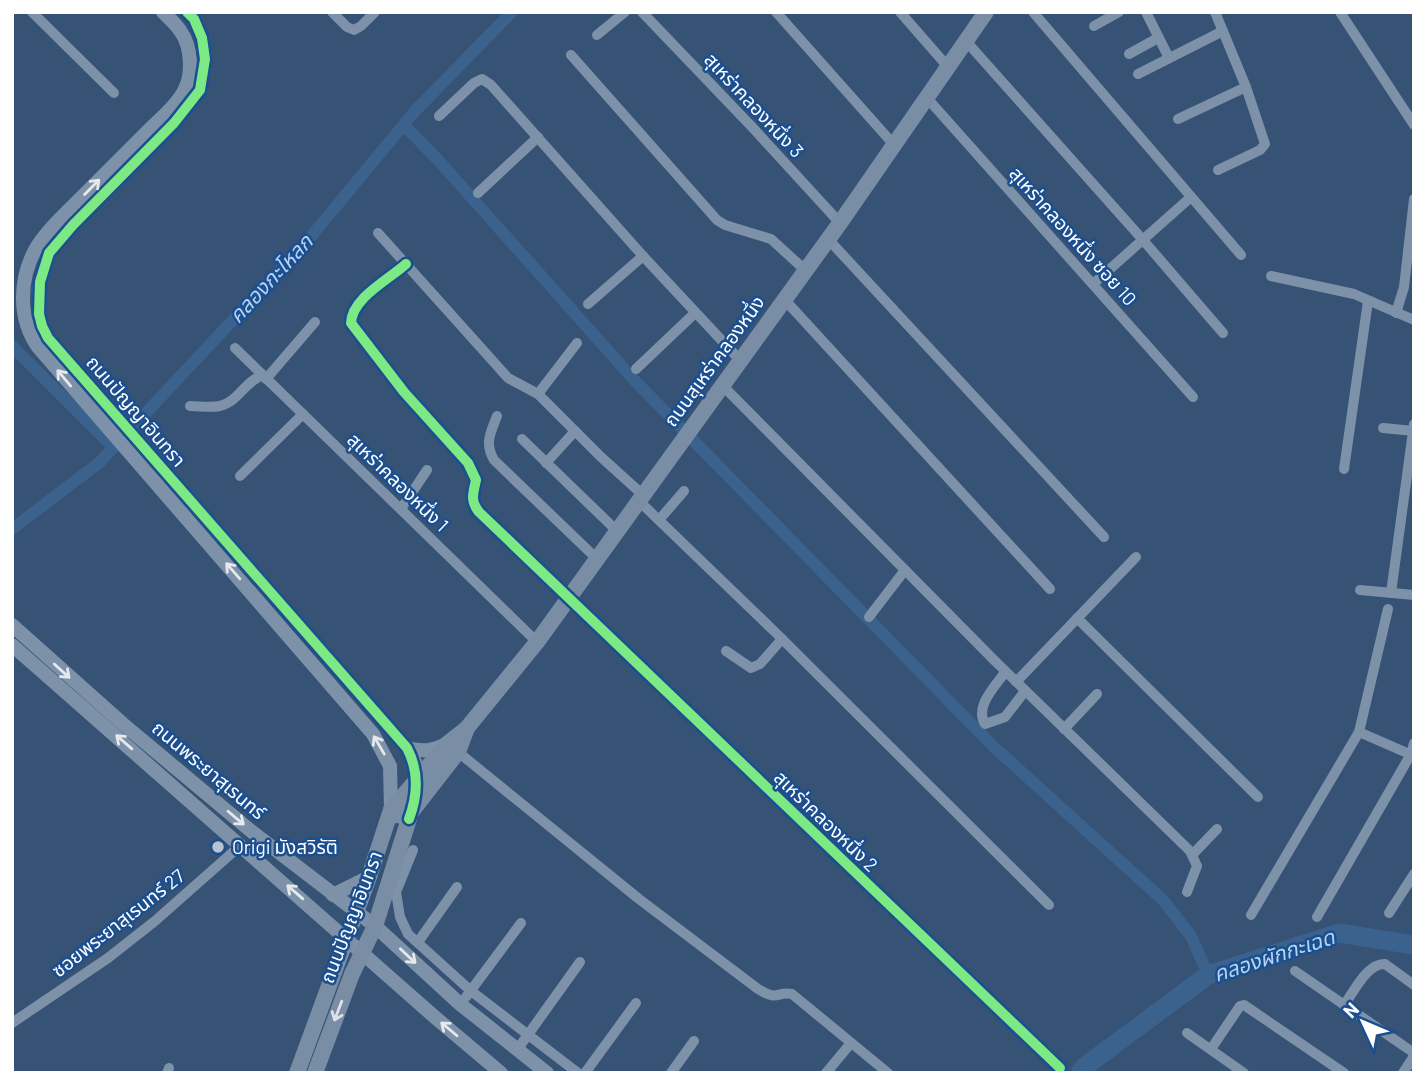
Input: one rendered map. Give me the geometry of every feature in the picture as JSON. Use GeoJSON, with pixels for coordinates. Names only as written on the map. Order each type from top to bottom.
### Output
{"type":"FeatureCollection","features":[{"type":"Feature","properties":{"kind":"main road","name":"ถนนสุเหร่าคลองหนึ่ง"},"geometry":{"type":"LineString","coordinates":[[411,815],[467,728],[537,642],[895,146],[986,12]]}},
{"type":"Feature","properties":{"kind":"main road","name":"ถนนสุเหร่าคลองหนึ่ง"},"geometry":{"type":"LineString","coordinates":[[391,810],[417,780],[453,748]]}},
{"type":"Feature","properties":{"kind":"main road"},"geometry":{"type":"LineString","coordinates":[[391,810],[396,815],[411,815]]}},
{"type":"Feature","properties":{"kind":"main road","name":"ถนนปัญญาอินทรา"},"geometry":{"type":"LineString","coordinates":[[297,1073],[391,810]]}},
{"type":"Feature","properties":{"kind":"main road","name":"ถนนปัญญาอินทรา"},"geometry":{"type":"LineString","coordinates":[[315,1073],[352,974],[375,926],[411,815]]}},
{"type":"Feature","properties":{"kind":"street"},"geometry":{"type":"LineString","coordinates":[[32,12],[114,93]]}},
{"type":"Feature","properties":{"kind":"street","name":"ถนนปัญญาอินทรา"},"geometry":{"type":"LineString","coordinates":[[163,12],[182,32],[188,46],[190,62],[186,87],[164,115],[62,217],[36,248],[24,284],[25,320],[29,335],[127,453],[199,532],[373,734],[390,766],[391,810]]}},
{"type":"Feature","properties":{"kind":"street","name":"ถนนปัญญาอินทรา"},"geometry":{"type":"LineString","coordinates":[[187,12],[194,19],[202,38],[205,59],[200,90],[174,123],[73,225],[49,253],[40,282],[39,314],[48,338],[407,748],[415,762],[417,780],[411,815]]}},
{"type":"Feature","properties":{"kind":"street"},"geometry":{"type":"LineString","coordinates":[[332,12],[347,27],[354,30],[375,12]]}},
{"type":"Feature","properties":{"kind":"street"},"geometry":{"type":"LineString","coordinates":[[597,35],[625,12]]}},
{"type":"Feature","properties":{"kind":"street","name":"สุเหร่าคลองหนึ่ง 3"},"geometry":{"type":"LineString","coordinates":[[642,12],[840,223]]}},
{"type":"Feature","properties":{"kind":"street"},"geometry":{"type":"LineString","coordinates":[[776,12],[895,146]]}},
{"type":"Feature","properties":{"kind":"street"},"geometry":{"type":"LineString","coordinates":[[1033,12],[1241,255]]}},
{"type":"Feature","properties":{"kind":"street"},"geometry":{"type":"LineString","coordinates":[[1094,26],[1119,12]]}},
{"type":"Feature","properties":{"kind":"street"},"geometry":{"type":"LineString","coordinates":[[1146,12],[1169,58]]}},
{"type":"Feature","properties":{"kind":"street"},"geometry":{"type":"LineString","coordinates":[[1215,12],[1246,87],[1265,144],[1260,150],[1218,170]]}},
{"type":"Feature","properties":{"kind":"street"},"geometry":{"type":"LineString","coordinates":[[1340,12],[1414,125]]}},
{"type":"Feature","properties":{"kind":"street"},"geometry":{"type":"LineString","coordinates":[[902,13],[948,67]]}},
{"type":"Feature","properties":{"kind":"street"},"geometry":{"type":"LineString","coordinates":[[1138,74],[1223,31]]}},
{"type":"Feature","properties":{"kind":"street"},"geometry":{"type":"LineString","coordinates":[[1129,54],[1158,38]]}},
{"type":"Feature","properties":{"kind":"street"},"geometry":{"type":"LineString","coordinates":[[965,40],[1223,333]]}},
{"type":"Feature","properties":{"kind":"street"},"geometry":{"type":"LineString","coordinates":[[571,55],[717,220],[771,239],[805,270]]}},
{"type":"Feature","properties":{"kind":"street"},"geometry":{"type":"LineString","coordinates":[[439,116],[474,83],[482,79],[491,85],[740,360]]}},
{"type":"Feature","properties":{"kind":"street"},"geometry":{"type":"LineString","coordinates":[[1178,118],[1246,87]]}},
{"type":"Feature","properties":{"kind":"street","name":"สุเหร่าคลองหนึ่ง ซอย 10"},"geometry":{"type":"LineString","coordinates":[[927,98],[1193,397]]}},
{"type":"Feature","properties":{"kind":"street"},"geometry":{"type":"LineString","coordinates":[[478,193],[538,137]]}},
{"type":"Feature","properties":{"kind":"street"},"geometry":{"type":"LineString","coordinates":[[1093,284],[1191,197]]}},
{"type":"Feature","properties":{"kind":"street"},"geometry":{"type":"LineString","coordinates":[[1396,313],[1404,287],[1414,199]]}},
{"type":"Feature","properties":{"kind":"street"},"geometry":{"type":"LineString","coordinates":[[378,233],[508,378],[538,394],[641,498],[659,520],[1049,905]]}},
{"type":"Feature","properties":{"kind":"street"},"geometry":{"type":"LineString","coordinates":[[828,239],[1104,537]]}},
{"type":"Feature","properties":{"kind":"street"},"geometry":{"type":"LineString","coordinates":[[588,304],[643,256]]}},
{"type":"Feature","properties":{"kind":"street","name":"สุเหร่าคลองหนึ่ง 2"},"geometry":{"type":"LineString","coordinates":[[406,264],[365,298],[355,309],[351,323],[404,392],[468,463],[477,480],[473,505],[1060,1068]]}},
{"type":"Feature","properties":{"kind":"street"},"geometry":{"type":"LineString","coordinates":[[1271,276],[1341,290],[1414,320]]}},
{"type":"Feature","properties":{"kind":"street"},"geometry":{"type":"LineString","coordinates":[[784,299],[1050,589]]}},
{"type":"Feature","properties":{"kind":"street"},"geometry":{"type":"LineString","coordinates":[[1345,469],[1368,301]]}},
{"type":"Feature","properties":{"kind":"street"},"geometry":{"type":"LineString","coordinates":[[636,369],[695,313]]}},
{"type":"Feature","properties":{"kind":"street"},"geometry":{"type":"LineString","coordinates":[[190,406],[219,406],[227,403],[251,380],[265,377],[314,322]]}},
{"type":"Feature","properties":{"kind":"street"},"geometry":{"type":"LineString","coordinates":[[538,394],[577,343]]}},
{"type":"Feature","properties":{"kind":"street","name":"สุเหร่าคลองหนึ่ง 1"},"geometry":{"type":"LineString","coordinates":[[235,348],[537,642]]}},
{"type":"Feature","properties":{"kind":"street"},"geometry":{"type":"LineString","coordinates":[[722,385],[1005,672],[1193,855],[1197,866],[1187,892]]}},
{"type":"Feature","properties":{"kind":"street"},"geometry":{"type":"LineString","coordinates":[[240,476],[303,414]]}},
{"type":"Feature","properties":{"kind":"street"},"geometry":{"type":"LineString","coordinates":[[497,416],[487,446],[494,460],[597,559]]}},
{"type":"Feature","properties":{"kind":"street"},"geometry":{"type":"LineString","coordinates":[[1383,428],[1413,429],[1391,593]]}},
{"type":"Feature","properties":{"kind":"street"},"geometry":{"type":"LineString","coordinates":[[546,463],[575,431]]}},
{"type":"Feature","properties":{"kind":"street"},"geometry":{"type":"LineString","coordinates":[[522,439],[617,531]]}},
{"type":"Feature","properties":{"kind":"street"},"geometry":{"type":"LineString","coordinates":[[401,509],[427,470]]}},
{"type":"Feature","properties":{"kind":"street"},"geometry":{"type":"LineString","coordinates":[[659,520],[684,491]]}},
{"type":"Feature","properties":{"kind":"street"},"geometry":{"type":"LineString","coordinates":[[1016,682],[1136,557]]}},
{"type":"Feature","properties":{"kind":"street"},"geometry":{"type":"LineString","coordinates":[[869,617],[905,570]]}},
{"type":"Feature","properties":{"kind":"street"},"geometry":{"type":"LineString","coordinates":[[1360,590],[1414,595]]}},
{"type":"Feature","properties":{"kind":"street"},"geometry":{"type":"LineString","coordinates":[[1251,915],[1359,732],[1388,609]]}},
{"type":"Feature","properties":{"kind":"street"},"geometry":{"type":"LineString","coordinates":[[1077,618],[1258,797]]}},
{"type":"Feature","properties":{"kind":"street","name":"ถนนพระยาสุเรนทร์"},"geometry":{"type":"LineString","coordinates":[[12,625],[251,831],[375,926],[460,1004],[547,1073]]}},
{"type":"Feature","properties":{"kind":"street"},"geometry":{"type":"LineString","coordinates":[[726,651],[741,662],[755,667],[782,639]]}},
{"type":"Feature","properties":{"kind":"street","name":"ถนนพระยาสุเรนทร์"},"geometry":{"type":"LineString","coordinates":[[12,645],[501,1073]]}},
{"type":"Feature","properties":{"kind":"street"},"geometry":{"type":"LineString","coordinates":[[1005,672],[982,707],[985,724],[1005,716],[1025,691]]}},
{"type":"Feature","properties":{"kind":"street"},"geometry":{"type":"LineString","coordinates":[[1064,729],[1097,694]]}},
{"type":"Feature","properties":{"kind":"street"},"geometry":{"type":"LineString","coordinates":[[1317,917],[1413,751],[1359,732]]}},
{"type":"Feature","properties":{"kind":"street"},"geometry":{"type":"LineString","coordinates":[[407,748],[419,751],[453,748],[639,900],[758,989],[771,996],[788,992],[792,994],[888,1073]]}},
{"type":"Feature","properties":{"kind":"street"},"geometry":{"type":"LineString","coordinates":[[1193,855],[1217,829]]}},
{"type":"Feature","properties":{"kind":"street","name":"ซอยพระยาสุเรนทร์ 27"},"geometry":{"type":"LineString","coordinates":[[12,1023],[108,958],[241,845]]}},
{"type":"Feature","properties":{"kind":"street"},"geometry":{"type":"LineString","coordinates":[[413,850],[396,892],[403,925],[471,991],[578,1073]]}},
{"type":"Feature","properties":{"kind":"street"},"geometry":{"type":"LineString","coordinates":[[1389,913],[1414,874]]}},
{"type":"Feature","properties":{"kind":"street"},"geometry":{"type":"LineString","coordinates":[[333,895],[369,877]]}},
{"type":"Feature","properties":{"kind":"street"},"geometry":{"type":"LineString","coordinates":[[418,942],[457,887]]}},
{"type":"Feature","properties":{"kind":"street"},"geometry":{"type":"LineString","coordinates":[[324,918],[335,943],[337,961]]}},
{"type":"Feature","properties":{"kind":"street"},"geometry":{"type":"LineString","coordinates":[[460,1004],[521,923]]}},
{"type":"Feature","properties":{"kind":"street"},"geometry":{"type":"LineString","coordinates":[[517,1050],[580,962]]}},
{"type":"Feature","properties":{"kind":"street"},"geometry":{"type":"LineString","coordinates":[[1344,1005],[1371,968],[1380,964],[1385,964],[1414,985]]}},
{"type":"Feature","properties":{"kind":"street"},"geometry":{"type":"LineString","coordinates":[[352,974],[369,971],[386,974]]}},
{"type":"Feature","properties":{"kind":"street"},"geometry":{"type":"LineString","coordinates":[[1295,971],[1414,1054],[1403,1073]]}},
{"type":"Feature","properties":{"kind":"street"},"geometry":{"type":"LineString","coordinates":[[585,1073],[636,1003]]}},
{"type":"Feature","properties":{"kind":"street"},"geometry":{"type":"LineString","coordinates":[[1210,1049],[1240,1006],[1244,1005],[1344,1073]]}},
{"type":"Feature","properties":{"kind":"street"},"geometry":{"type":"LineString","coordinates":[[1187,1033],[1244,1073]]}},
{"type":"Feature","properties":{"kind":"street"},"geometry":{"type":"LineString","coordinates":[[671,1073],[694,1041]]}},
{"type":"Feature","properties":{"kind":"street"},"geometry":{"type":"LineString","coordinates":[[826,1073],[851,1043]]}},
{"type":"Feature","properties":{"kind":"waterway","name":"คลองกะโหลก"},"geometry":{"type":"LineString","coordinates":[[12,529],[100,462],[309,239],[415,111],[512,12]]}},
{"type":"Feature","properties":{"kind":"waterway"},"geometry":{"type":"LineString","coordinates":[[404,125],[635,381],[994,747],[1163,900],[1191,936],[1208,975]]}},
{"type":"Feature","properties":{"kind":"waterway"},"geometry":{"type":"LineString","coordinates":[[12,346],[114,448]]}},
{"type":"Feature","properties":{"kind":"waterway","name":"คลองผักกะเฉด"},"geometry":{"type":"LineString","coordinates":[[1080,1073],[1084,1067],[1208,975],[1339,933],[1414,945]]}},
{"type":"Feature","properties":{"kind":"cycle path"},"geometry":{"type":"LineString","coordinates":[[187,12],[194,19],[202,38],[205,59],[200,90],[174,123],[73,225],[49,253],[40,282],[39,314],[42,326],[48,338],[407,748],[414,765],[416,783],[409,819]]}},
{"type":"Feature","properties":{"kind":"cycle path"},"geometry":{"type":"LineString","coordinates":[[406,264],[357,305],[351,323],[404,392],[468,463],[476,480],[473,501],[479,512],[1060,1068]]}},
{"type":"Feature","properties":{"kind":"place","name":"Origi มังสวิรัติ"},"geometry":{"type":"Point","coordinates":[218,847]}}]}
